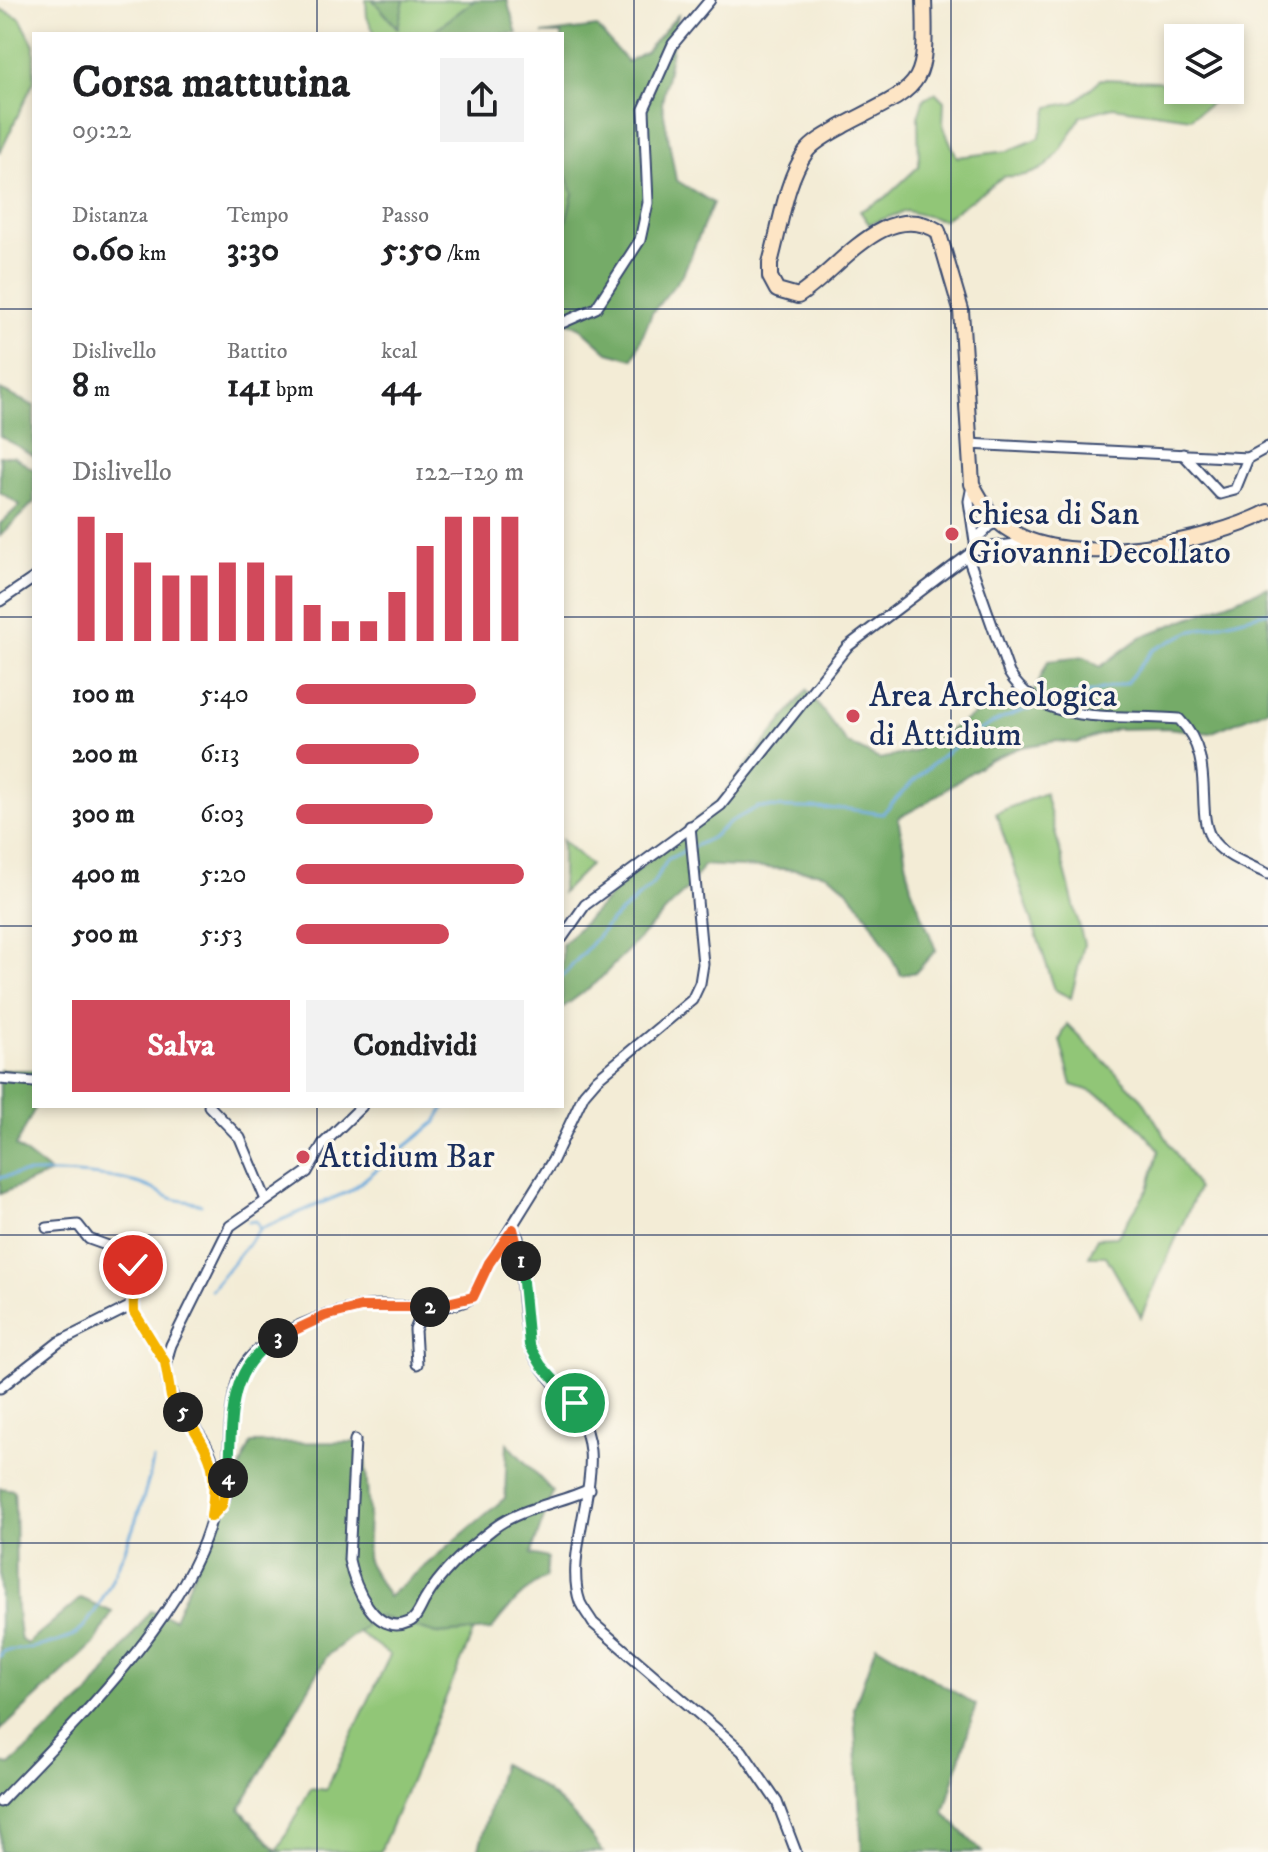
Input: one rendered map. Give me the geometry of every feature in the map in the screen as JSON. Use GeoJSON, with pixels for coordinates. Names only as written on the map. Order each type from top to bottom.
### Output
{"type":"FeatureCollection","features":[{"type":"Feature","properties":{"kind":"main road"},"geometry":{"type":"LineString","coordinates":[[924,0],[926,57],[917,80],[899,97],[822,138],[807,151],[795,172],[770,263],[770,277],[777,290],[786,296],[798,296],[850,252],[888,226],[909,221],[923,222],[938,231],[961,310],[972,484],[983,505],[998,522],[1034,542],[1073,548],[1159,545],[1213,532],[1268,512]]}},
{"type":"Feature","properties":{"kind":"street"},"geometry":{"type":"LineString","coordinates":[[564,322],[596,308],[640,240],[648,203],[644,109],[673,44],[710,0]]}},
{"type":"Feature","properties":{"kind":"street"},"geometry":{"type":"LineString","coordinates":[[968,444],[1248,458],[1268,447]]}},
{"type":"Feature","properties":{"kind":"street"},"geometry":{"type":"LineString","coordinates":[[1183,454],[1220,494],[1235,490],[1248,458]]}},
{"type":"Feature","properties":{"kind":"street"},"geometry":{"type":"LineString","coordinates":[[972,484],[969,501],[977,548],[1009,673],[1019,690],[1054,709],[1074,715],[1141,715],[1179,719],[1194,734],[1204,770],[1208,828],[1213,841],[1234,858],[1268,874]]}},
{"type":"Feature","properties":{"kind":"street"},"geometry":{"type":"LineString","coordinates":[[564,935],[585,905],[721,805],[847,647],[977,548],[998,522]]}},
{"type":"Feature","properties":{"kind":"street"},"geometry":{"type":"LineString","coordinates":[[977,548],[1034,542]]}},
{"type":"Feature","properties":{"kind":"street"},"geometry":{"type":"LineString","coordinates":[[0,601],[32,579]]}},
{"type":"Feature","properties":{"kind":"street"},"geometry":{"type":"LineString","coordinates":[[211,1517],[222,1505],[227,1492],[234,1401],[240,1374],[254,1355],[292,1330],[325,1316],[381,1305],[424,1308],[473,1297],[489,1263],[513,1229],[553,1160],[584,1094],[597,1079],[692,1000],[700,983],[703,964],[691,830]]}},
{"type":"Feature","properties":{"kind":"street"},"geometry":{"type":"LineString","coordinates":[[0,1079],[32,1082]]}},
{"type":"Feature","properties":{"kind":"street"},"geometry":{"type":"LineString","coordinates":[[211,1108],[240,1138],[266,1200]]}},
{"type":"Feature","properties":{"kind":"street"},"geometry":{"type":"LineString","coordinates":[[165,1362],[230,1226],[307,1172],[323,1144],[360,1108]]}},
{"type":"Feature","properties":{"kind":"street"},"geometry":{"type":"LineString","coordinates":[[0,1802],[114,1683],[188,1578],[211,1517],[215,1473],[211,1457],[171,1397],[165,1362],[137,1323],[133,1305],[133,1265],[128,1253],[89,1239],[78,1225],[47,1228]]}},
{"type":"Feature","properties":{"kind":"street"},"geometry":{"type":"LineString","coordinates":[[513,1229],[518,1238],[529,1345],[541,1365],[575,1403],[590,1448],[590,1489],[577,1574],[580,1602],[593,1623],[742,1751],[777,1802],[796,1852]]}},
{"type":"Feature","properties":{"kind":"street"},"geometry":{"type":"LineString","coordinates":[[0,1388],[59,1342],[133,1305]]}},
{"type":"Feature","properties":{"kind":"street"},"geometry":{"type":"LineString","coordinates":[[417,1364],[415,1330],[424,1308]]}},
{"type":"Feature","properties":{"kind":"street"},"geometry":{"type":"LineString","coordinates":[[355,1440],[349,1560],[353,1578],[364,1601],[380,1618],[395,1624],[408,1623],[415,1617],[443,1574],[494,1528],[590,1489]]}},
{"type":"Feature","properties":{"kind":"green space"},"geometry":{"type":"Polygon","coordinates":[[[366,0],[373,0],[397,28],[404,0],[475,0],[433,32],[374,32],[367,17],[366,0]]]}},
{"type":"Feature","properties":{"kind":"green space"},"geometry":{"type":"Polygon","coordinates":[[[373,0],[404,0],[398,28],[373,0]]]}},
{"type":"Feature","properties":{"kind":"green space"},"geometry":{"type":"Polygon","coordinates":[[[475,0],[507,0],[516,32],[433,32],[475,0]]]}},
{"type":"Feature","properties":{"kind":"green space"},"geometry":{"type":"Polygon","coordinates":[[[0,9],[20,18],[32,41],[32,85],[0,153],[0,9]]]}},
{"type":"Feature","properties":{"kind":"green space"},"geometry":{"type":"Polygon","coordinates":[[[678,15],[662,103],[676,180],[713,203],[683,274],[652,313],[633,359],[608,352],[581,328],[564,320],[565,226],[573,193],[564,172],[564,32],[558,32],[597,27],[627,62],[646,51],[678,15]]]}},
{"type":"Feature","properties":{"kind":"green space"},"geometry":{"type":"Polygon","coordinates":[[[1101,79],[1158,81],[1164,85],[1164,104],[1210,104],[1191,118],[1113,107],[1081,116],[1060,151],[1043,168],[1020,176],[1004,176],[943,220],[906,211],[869,224],[860,211],[885,198],[919,166],[918,117],[924,98],[936,93],[944,101],[943,126],[957,157],[1008,151],[1039,138],[1049,107],[1075,102],[1101,79]]]}},
{"type":"Feature","properties":{"kind":"green space"},"geometry":{"type":"Polygon","coordinates":[[[564,172],[573,193],[565,226],[564,258],[564,172]]]}},
{"type":"Feature","properties":{"kind":"green space"},"geometry":{"type":"Polygon","coordinates":[[[0,390],[32,405],[32,455],[0,436],[0,390]]]}},
{"type":"Feature","properties":{"kind":"green space"},"geometry":{"type":"Polygon","coordinates":[[[0,456],[13,456],[32,469],[32,504],[0,536],[0,524],[20,505],[0,492],[0,456]]]}},
{"type":"Feature","properties":{"kind":"green space"},"geometry":{"type":"Polygon","coordinates":[[[1268,587],[1268,709],[1210,733],[1167,728],[1116,729],[1077,743],[1056,741],[1021,747],[989,760],[926,803],[898,818],[911,887],[936,950],[916,972],[901,975],[860,906],[839,882],[828,875],[788,869],[703,865],[692,884],[596,983],[564,1007],[564,943],[626,880],[719,800],[807,690],[847,743],[879,759],[913,752],[997,701],[1035,690],[1048,661],[1085,657],[1100,667],[1141,637],[1268,587]]]}},
{"type":"Feature","properties":{"kind":"green space"},"geometry":{"type":"Polygon","coordinates":[[[1045,793],[1084,944],[1071,998],[1055,990],[996,813],[1045,793]]]}},
{"type":"Feature","properties":{"kind":"green space"},"geometry":{"type":"Polygon","coordinates":[[[564,842],[590,865],[564,891],[564,842]]]}},
{"type":"Feature","properties":{"kind":"green space"},"geometry":{"type":"Polygon","coordinates":[[[1067,1024],[1142,1099],[1198,1189],[1141,1317],[1106,1256],[1089,1256],[1097,1238],[1117,1237],[1148,1189],[1159,1150],[1121,1109],[1100,1095],[1072,1085],[1060,1040],[1067,1024]]]}},
{"type":"Feature","properties":{"kind":"green space"},"geometry":{"type":"Polygon","coordinates":[[[0,1070],[32,1070],[32,1108],[35,1108],[16,1146],[51,1173],[0,1194],[0,1070]]]}},
{"type":"Feature","properties":{"kind":"green space"},"geometry":{"type":"Polygon","coordinates":[[[364,1442],[369,1512],[367,1561],[388,1597],[505,1498],[507,1443],[553,1492],[531,1554],[548,1558],[546,1577],[516,1600],[491,1630],[437,1634],[378,1616],[327,1656],[240,1809],[277,1851],[282,1852],[0,1852],[0,1763],[10,1765],[89,1694],[150,1611],[174,1619],[251,1443],[364,1442]]]}},
{"type":"Feature","properties":{"kind":"green space"},"geometry":{"type":"Polygon","coordinates":[[[0,1488],[14,1490],[21,1640],[27,1644],[81,1598],[112,1612],[95,1643],[0,1731],[0,1488]]]}},
{"type":"Feature","properties":{"kind":"green space"},"geometry":{"type":"Polygon","coordinates":[[[378,1616],[437,1634],[474,1631],[380,1852],[277,1851],[311,1788],[326,1790],[390,1655],[358,1632],[378,1616]]]}},
{"type":"Feature","properties":{"kind":"green space"},"geometry":{"type":"Polygon","coordinates":[[[876,1645],[976,1705],[944,1813],[982,1852],[862,1852],[854,1708],[876,1645]]]}},
{"type":"Feature","properties":{"kind":"green space"},"geometry":{"type":"Polygon","coordinates":[[[502,1764],[558,1801],[603,1852],[478,1852],[502,1764]]]}},
{"type":"Feature","properties":{"kind":"waterway"},"geometry":{"type":"LineString","coordinates":[[1048,703],[1126,683],[1153,650],[1189,632],[1268,612]]}},
{"type":"Feature","properties":{"kind":"waterway"},"geometry":{"type":"LineString","coordinates":[[564,975],[611,921],[652,885],[668,859],[711,838],[730,822],[758,807],[848,809],[882,814],[917,778],[972,734],[1041,705]]}},
{"type":"Feature","properties":{"kind":"waterway"},"geometry":{"type":"LineString","coordinates":[[211,1290],[260,1229],[350,1191],[436,1122],[444,1108]]}},
{"type":"Feature","properties":{"kind":"waterway"},"geometry":{"type":"LineString","coordinates":[[0,1178],[30,1173],[107,1177],[142,1184],[174,1199],[201,1205]]}},
{"type":"Feature","properties":{"kind":"waterway"},"geometry":{"type":"LineString","coordinates":[[248,1222],[256,1221],[260,1229]]}},
{"type":"Feature","properties":{"kind":"waterway"},"geometry":{"type":"LineString","coordinates":[[0,1656],[4,1651],[63,1640],[84,1626],[97,1608],[122,1556],[153,1460]]}},
{"type":"Feature","properties":{"kind":"place","name":"chiesa di San Giovanni Decollato"},"geometry":{"type":"Point","coordinates":[952,534]}},
{"type":"Feature","properties":{"kind":"place","name":"Area Archeologica di Attidium"},"geometry":{"type":"Point","coordinates":[853,716]}},
{"type":"Feature","properties":{"kind":"place","name":"Attidium Bar"},"geometry":{"type":"Point","coordinates":[303,1157]}},
{"type":"Feature","properties":{"kind":"route"},"geometry":{"type":"LineString","coordinates":[[133,1265],[133,1309],[137,1323],[165,1362],[171,1397],[211,1457],[215,1473],[211,1517],[217,1513],[227,1492],[234,1401],[246,1362],[261,1348],[325,1316],[361,1307],[424,1308],[467,1301],[473,1297],[499,1246],[513,1229],[518,1238],[529,1345],[541,1365],[575,1403]]}}]}
